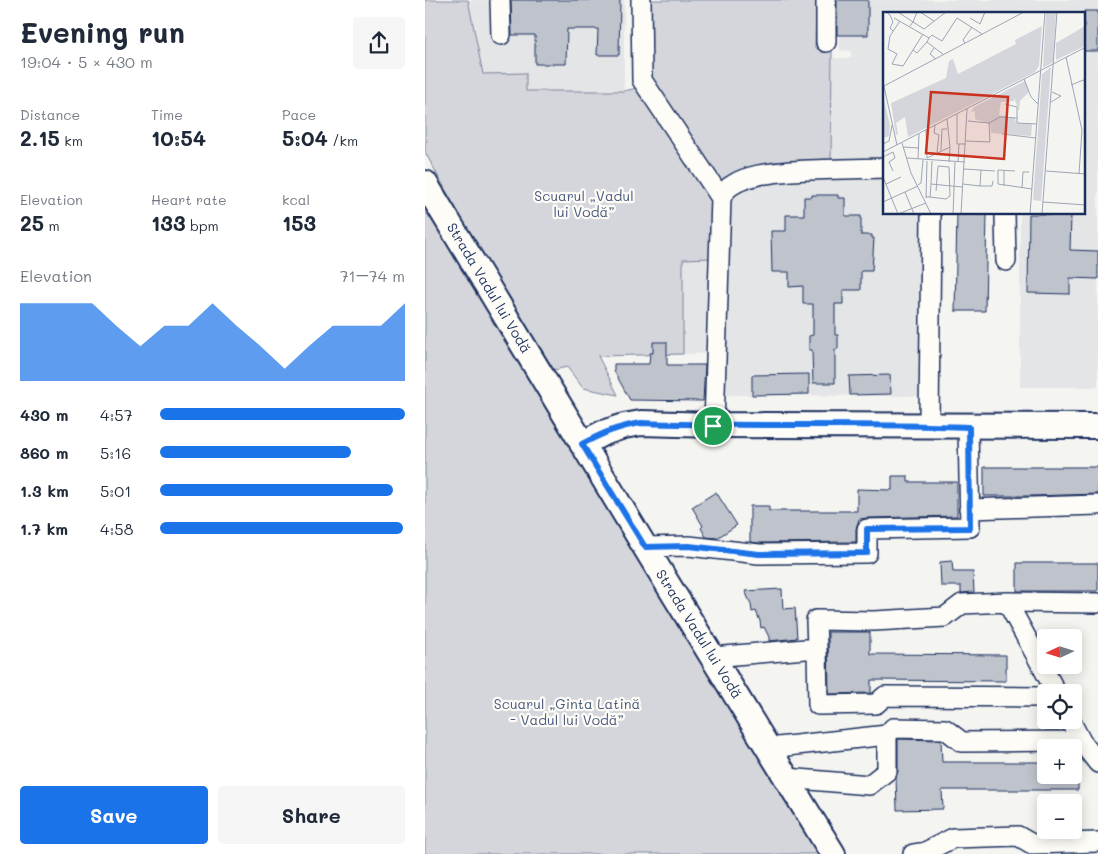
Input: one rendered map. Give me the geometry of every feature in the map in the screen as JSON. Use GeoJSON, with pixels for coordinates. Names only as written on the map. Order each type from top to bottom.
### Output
{"type":"FeatureCollection","features":[{"type":"Feature","properties":{"kind":"main road","name":"Strada Vadul lui Vodă"},"geometry":{"type":"LineString","coordinates":[[425,183],[833,854]]}},
{"type":"Feature","properties":{"kind":"main road"},"geometry":{"type":"LineString","coordinates":[[582,444],[603,433],[641,423],[713,426],[1098,426]]}},
{"type":"Feature","properties":{"kind":"lane"},"geometry":{"type":"LineString","coordinates":[[501,0],[501,35]]}},
{"type":"Feature","properties":{"kind":"lane"},"geometry":{"type":"LineString","coordinates":[[641,0],[642,80],[721,198]]}},
{"type":"Feature","properties":{"kind":"lane"},"geometry":{"type":"LineString","coordinates":[[826,0],[826,42]]}},
{"type":"Feature","properties":{"kind":"lane"},"geometry":{"type":"LineString","coordinates":[[713,426],[721,198],[725,190],[735,183],[769,173],[816,169],[883,168]]}},
{"type":"Feature","properties":{"kind":"lane"},"geometry":{"type":"LineString","coordinates":[[929,425],[931,215]]}},
{"type":"Feature","properties":{"kind":"lane"},"geometry":{"type":"LineString","coordinates":[[1005,215],[1006,261]]}},
{"type":"Feature","properties":{"kind":"lane"},"geometry":{"type":"LineString","coordinates":[[645,547],[689,546],[759,554],[867,553],[867,529],[970,528],[969,427]]}},
{"type":"Feature","properties":{"kind":"lane"},"geometry":{"type":"LineString","coordinates":[[969,509],[1098,505]]}},
{"type":"Feature","properties":{"kind":"lane"},"geometry":{"type":"LineString","coordinates":[[1007,602],[1052,684]]}},
{"type":"Feature","properties":{"kind":"lane"},"geometry":{"type":"LineString","coordinates":[[1037,697],[885,696],[876,704],[818,705],[816,620],[875,621],[945,617],[962,604],[1007,602],[1098,603]]}},
{"type":"Feature","properties":{"kind":"lane"},"geometry":{"type":"LineString","coordinates":[[713,657],[817,648]]}},
{"type":"Feature","properties":{"kind":"lane"},"geometry":{"type":"LineString","coordinates":[[787,778],[869,785],[887,771],[887,735],[893,728],[945,729],[962,742],[1037,741]]}},
{"type":"Feature","properties":{"kind":"lane"},"geometry":{"type":"LineString","coordinates":[[769,748],[887,735]]}},
{"type":"Feature","properties":{"kind":"lane"},"geometry":{"type":"LineString","coordinates":[[1082,742],[1098,764]]}},
{"type":"Feature","properties":{"kind":"lane"},"geometry":{"type":"LineString","coordinates":[[921,853],[953,838],[1018,836],[1033,844],[1098,842]]}},
{"type":"Feature","properties":{"kind":"shaded area"},"geometry":{"type":"Polygon","coordinates":[[[468,0],[624,0],[624,91],[526,91],[525,73],[483,74],[468,0]]]}},
{"type":"Feature","properties":{"kind":"shaded area"},"geometry":{"type":"Polygon","coordinates":[[[833,0],[1098,0],[1098,387],[1020,387],[1020,215],[1085,215],[1085,12],[883,12],[883,215],[923,215],[923,396],[721,395],[721,353],[683,354],[683,259],[735,178],[831,162],[832,58],[851,58],[851,51],[840,50],[839,34],[833,34],[833,0]]]}},
{"type":"Feature","properties":{"kind":"green space","name":"Scuarul „Vadul lui Vodă”"},"geometry":{"type":"Polygon","coordinates":[[[425,0],[468,0],[483,74],[526,73],[526,91],[624,91],[650,85],[650,0],[816,0],[815,48],[832,48],[831,162],[735,178],[712,258],[683,259],[683,354],[598,356],[618,395],[583,388],[567,367],[554,370],[467,229],[425,152],[425,142],[427,141],[425,137],[425,0]]]}},
{"type":"Feature","properties":{"kind":"green space","name":"Scuarul „Ginta Latină - Vadul lui Vodă”"},"geometry":{"type":"Polygon","coordinates":[[[425,207],[819,854],[425,854],[425,207]]]}},
{"type":"Feature","properties":{"kind":"building"},"geometry":{"type":"Polygon","coordinates":[[[511,0],[620,0],[619,55],[597,55],[598,29],[567,29],[566,64],[535,64],[535,35],[512,35],[511,0]]]}},
{"type":"Feature","properties":{"kind":"building"},"geometry":{"type":"Polygon","coordinates":[[[837,0],[868,0],[868,35],[837,35],[837,0]]]}},
{"type":"Feature","properties":{"kind":"building"},"geometry":{"type":"Polygon","coordinates":[[[1098,11],[1098,51],[1085,51],[1084,12],[1098,11]]]}},
{"type":"Feature","properties":{"kind":"building"},"geometry":{"type":"Polygon","coordinates":[[[812,195],[838,195],[838,198],[845,198],[845,216],[861,216],[861,235],[872,235],[872,238],[874,238],[872,271],[861,271],[861,290],[843,290],[843,304],[835,304],[835,335],[838,335],[838,349],[835,349],[835,383],[813,383],[812,350],[809,350],[809,336],[813,335],[813,304],[803,304],[803,286],[789,287],[789,272],[772,272],[771,231],[786,231],[786,215],[804,215],[804,197],[812,197],[812,195]]]}},
{"type":"Feature","properties":{"kind":"building"},"geometry":{"type":"Polygon","coordinates":[[[957,215],[987,215],[985,311],[955,311],[957,215]]]}},
{"type":"Feature","properties":{"kind":"building"},"geometry":{"type":"Polygon","coordinates":[[[1029,215],[1071,215],[1070,250],[1098,251],[1098,279],[1070,278],[1070,294],[1028,293],[1029,215]]]}},
{"type":"Feature","properties":{"kind":"building"},"geometry":{"type":"Polygon","coordinates":[[[653,342],[667,342],[667,365],[705,365],[703,401],[630,400],[614,371],[614,364],[649,364],[650,353],[653,353],[653,342]]]}},
{"type":"Feature","properties":{"kind":"building"},"geometry":{"type":"Polygon","coordinates":[[[809,374],[809,394],[752,395],[752,375],[809,374]]]}},
{"type":"Feature","properties":{"kind":"building"},"geometry":{"type":"Polygon","coordinates":[[[890,375],[891,394],[850,395],[849,376],[890,375]]]}},
{"type":"Feature","properties":{"kind":"building"},"geometry":{"type":"Polygon","coordinates":[[[984,467],[1098,467],[1098,494],[984,496],[984,467]]]}},
{"type":"Feature","properties":{"kind":"building"},"geometry":{"type":"Polygon","coordinates":[[[892,476],[908,476],[908,482],[957,482],[957,516],[859,519],[856,529],[856,542],[750,542],[750,506],[769,506],[769,511],[857,511],[857,489],[892,490],[892,476]]]}},
{"type":"Feature","properties":{"kind":"building"},"geometry":{"type":"Polygon","coordinates":[[[716,492],[737,525],[717,538],[706,537],[701,528],[703,526],[692,507],[716,492]]]}},
{"type":"Feature","properties":{"kind":"building"},"geometry":{"type":"Polygon","coordinates":[[[952,561],[953,572],[973,572],[974,592],[961,593],[961,586],[941,586],[940,562],[952,561]]]}},
{"type":"Feature","properties":{"kind":"building"},"geometry":{"type":"Polygon","coordinates":[[[1017,563],[1098,563],[1098,591],[1017,591],[1017,563]]]}},
{"type":"Feature","properties":{"kind":"building"},"geometry":{"type":"Polygon","coordinates":[[[782,589],[783,609],[795,608],[797,638],[769,641],[764,627],[761,628],[756,611],[752,612],[751,604],[745,591],[782,589]]]}},
{"type":"Feature","properties":{"kind":"building"},"geometry":{"type":"Polygon","coordinates":[[[828,632],[870,632],[870,654],[1006,655],[1006,681],[871,680],[871,693],[829,694],[828,632]]]}},
{"type":"Feature","properties":{"kind":"building"},"geometry":{"type":"Polygon","coordinates":[[[898,739],[941,740],[942,762],[1037,762],[1037,784],[1078,784],[1078,790],[942,790],[943,809],[897,810],[896,777],[898,771],[898,739]]]}},
{"type":"Feature","properties":{"kind":"route"},"geometry":{"type":"LineString","coordinates":[[641,423],[713,426],[929,425],[969,427],[970,528],[867,529],[867,553],[759,554],[689,546],[645,547],[582,444],[603,433],[641,423]]}}]}
